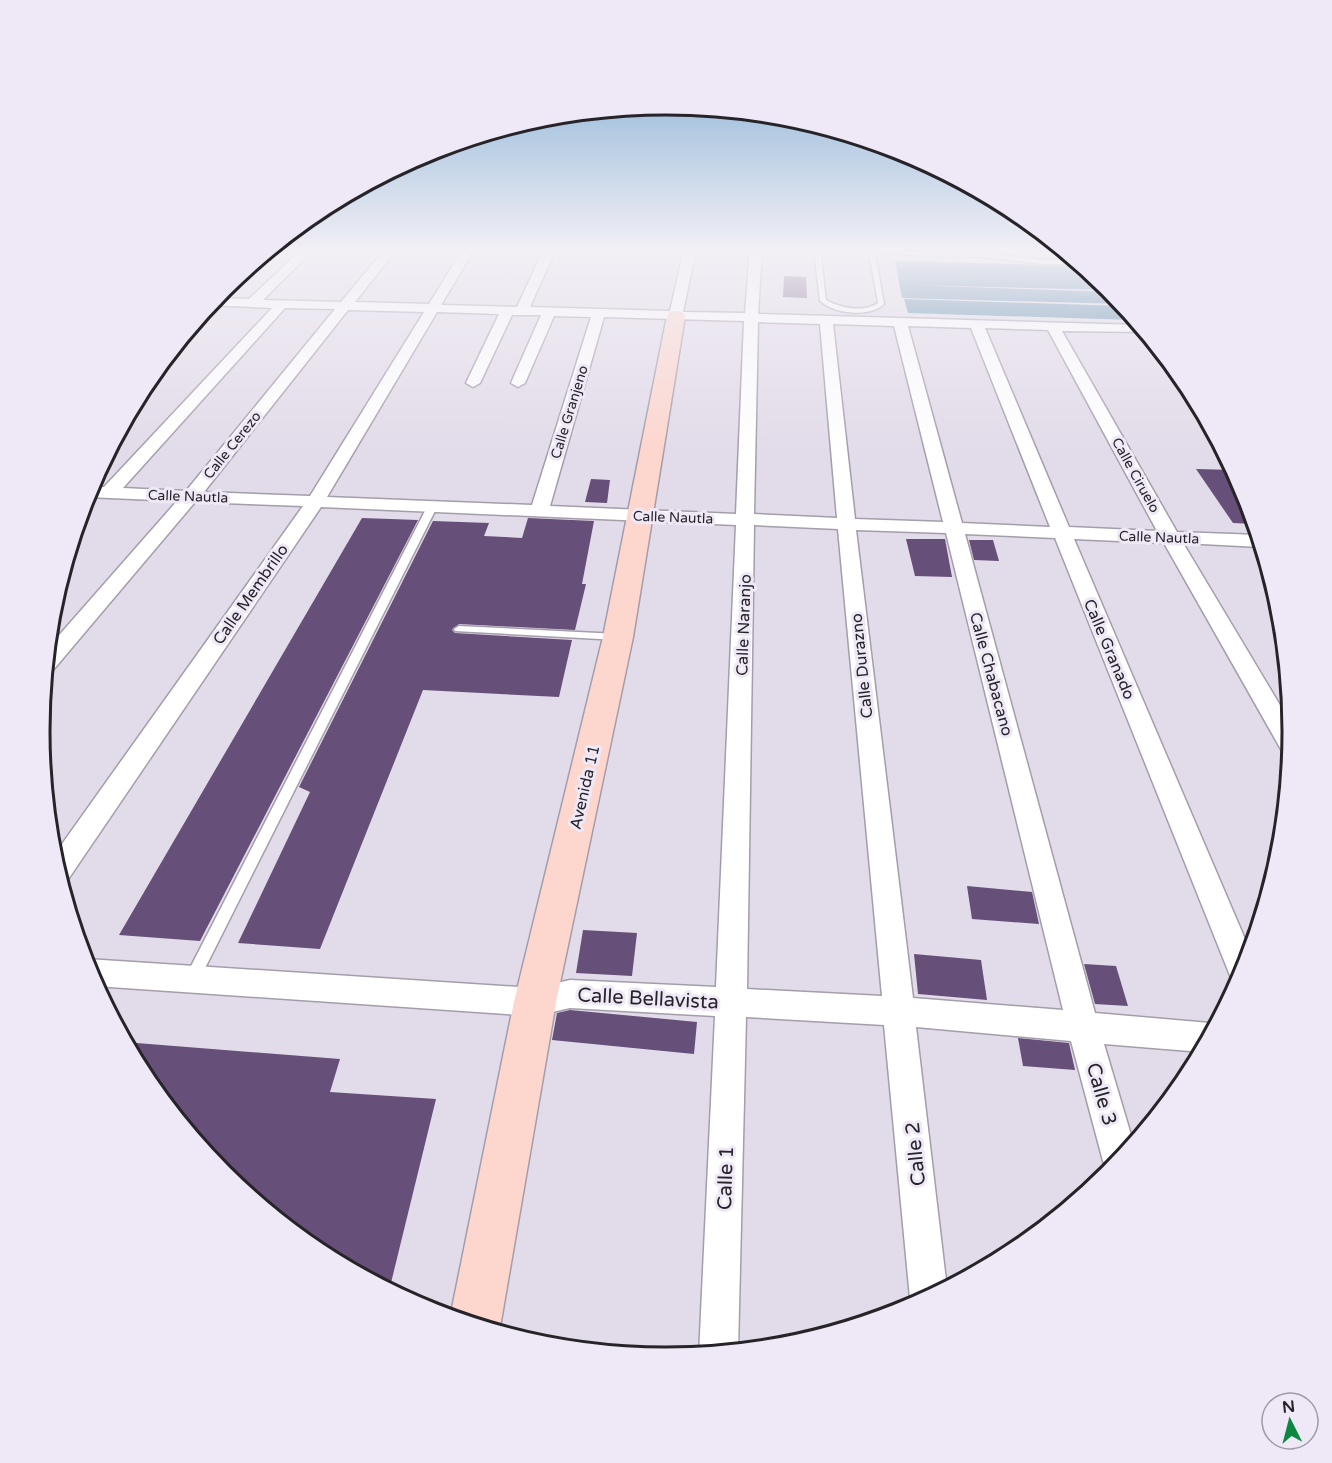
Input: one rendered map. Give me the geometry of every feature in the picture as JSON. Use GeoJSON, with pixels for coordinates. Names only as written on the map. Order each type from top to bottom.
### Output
{"type":"FeatureCollection","features":[{"type":"Feature","properties":{"kind":"street"},"geometry":{"type":"LineString","coordinates":[[109,493],[270,317]]}},
{"type":"Feature","properties":{"kind":"street","name":"Calle Cerezo"},"geometry":{"type":"LineString","coordinates":[[55,654],[190,496],[335,317]]}},
{"type":"Feature","properties":{"kind":"street","name":"Calle Membrillo"},"geometry":{"type":"LineString","coordinates":[[64,863],[315,502],[426,317]]}},
{"type":"Feature","properties":{"kind":"street"},"geometry":{"type":"LineString","coordinates":[[474,383],[504,317]]}},
{"type":"Feature","properties":{"kind":"street"},"geometry":{"type":"LineString","coordinates":[[518,383],[547,317]]}},
{"type":"Feature","properties":{"kind":"street","name":"Calle Granjeno"},"geometry":{"type":"LineString","coordinates":[[539,511],[598,317]]}},
{"type":"Feature","properties":{"kind":"street","name":"Avenida 11"},"geometry":{"type":"LineString","coordinates":[[477,1318],[536,1002],[618,637],[676,317]]}},
{"type":"Feature","properties":{"kind":"street"},"geometry":{"type":"LineString","coordinates":[[724,317],[1133,329]]}},
{"type":"Feature","properties":{"kind":"street","name":"Calle Naranjo"},"geometry":{"type":"LineString","coordinates":[[731,1002],[747,520],[751,318]]}},
{"type":"Feature","properties":{"kind":"street","name":"Calle Durazno"},"geometry":{"type":"LineString","coordinates":[[826,320],[845,524],[900,1011]]}},
{"type":"Feature","properties":{"kind":"street","name":"Calle Chabacano"},"geometry":{"type":"LineString","coordinates":[[900,322],[1083,1026]]}},
{"type":"Feature","properties":{"kind":"street","name":"Calle Granado"},"geometry":{"type":"LineString","coordinates":[[976,324],[1238,961]]}},
{"type":"Feature","properties":{"kind":"street","name":"Calle Ciruelo"},"geometry":{"type":"LineString","coordinates":[[1053,327],[1170,537],[1282,730]]}},
{"type":"Feature","properties":{"kind":"street","name":"Calle Nautla"},"geometry":{"type":"LineString","coordinates":[[98,492],[1252,541]]}},
{"type":"Feature","properties":{"kind":"street","name":"Calle Bellavista"},"geometry":{"type":"LineString","coordinates":[[99,973],[536,1002],[570,994],[900,1011],[1201,1037]]}},
{"type":"Feature","properties":{"kind":"street","name":"Calle 1"},"geometry":{"type":"LineString","coordinates":[[718,1346],[731,1002]]}},
{"type":"Feature","properties":{"kind":"street","name":"Calle 2"},"geometry":{"type":"LineString","coordinates":[[900,1011],[928,1289]]}},
{"type":"Feature","properties":{"kind":"street","name":"Calle 3"},"geometry":{"type":"LineString","coordinates":[[1083,1026],[1118,1150]]}},
{"type":"Feature","properties":{"kind":"lane"},"geometry":{"type":"LineString","coordinates":[[192,979],[432,507]]}},
{"type":"Feature","properties":{"kind":"lane"},"geometry":{"type":"LineString","coordinates":[[459,629],[618,637]]}},
{"type":"Feature","properties":{"kind":"water"},"geometry":{"type":"Polygon","coordinates":[[[1047,317],[1123,317],[1125,320],[1047,317]]]}},
{"type":"Feature","properties":{"kind":"building"},"geometry":{"type":"Polygon","coordinates":[[[1196,469],[1224,470],[1246,524],[1233,523],[1196,469]]]}},
{"type":"Feature","properties":{"kind":"building"},"geometry":{"type":"Polygon","coordinates":[[[591,479],[610,480],[607,503],[585,502],[591,479]]]}},
{"type":"Feature","properties":{"kind":"building"},"geometry":{"type":"Polygon","coordinates":[[[362,518],[418,520],[200,941],[119,935],[362,518]]]}},
{"type":"Feature","properties":{"kind":"building"},"geometry":{"type":"Polygon","coordinates":[[[528,518],[594,521],[582,584],[586,584],[575,630],[459,624],[452,630],[455,633],[572,640],[559,697],[423,690],[320,949],[238,943],[310,792],[299,787],[433,521],[489,523],[484,536],[522,538],[528,518]]]}},
{"type":"Feature","properties":{"kind":"building"},"geometry":{"type":"Polygon","coordinates":[[[906,539],[945,539],[952,577],[915,576],[906,539]]]}},
{"type":"Feature","properties":{"kind":"building"},"geometry":{"type":"Polygon","coordinates":[[[969,540],[993,540],[999,561],[974,560],[969,540]]]}},
{"type":"Feature","properties":{"kind":"building"},"geometry":{"type":"Polygon","coordinates":[[[967,886],[1032,892],[1039,924],[972,919],[967,886]]]}},
{"type":"Feature","properties":{"kind":"building"},"geometry":{"type":"Polygon","coordinates":[[[583,930],[637,933],[632,976],[576,973],[583,930]]]}},
{"type":"Feature","properties":{"kind":"building"},"geometry":{"type":"Polygon","coordinates":[[[914,954],[981,960],[987,1000],[918,994],[914,954]]]}},
{"type":"Feature","properties":{"kind":"building"},"geometry":{"type":"Polygon","coordinates":[[[1084,964],[1116,966],[1128,1006],[1095,1004],[1084,964]]]}},
{"type":"Feature","properties":{"kind":"building"},"geometry":{"type":"Polygon","coordinates":[[[570,1010],[697,1022],[694,1054],[552,1040],[557,1013],[570,1010]]]}},
{"type":"Feature","properties":{"kind":"building"},"geometry":{"type":"Polygon","coordinates":[[[1018,1038],[1069,1043],[1075,1070],[1023,1066],[1018,1038]]]}},
{"type":"Feature","properties":{"kind":"building"},"geometry":{"type":"Polygon","coordinates":[[[134,1043],[340,1059],[330,1092],[436,1099],[391,1283],[323,1244],[291,1221],[230,1167],[177,1107],[134,1043]]]}}]}
